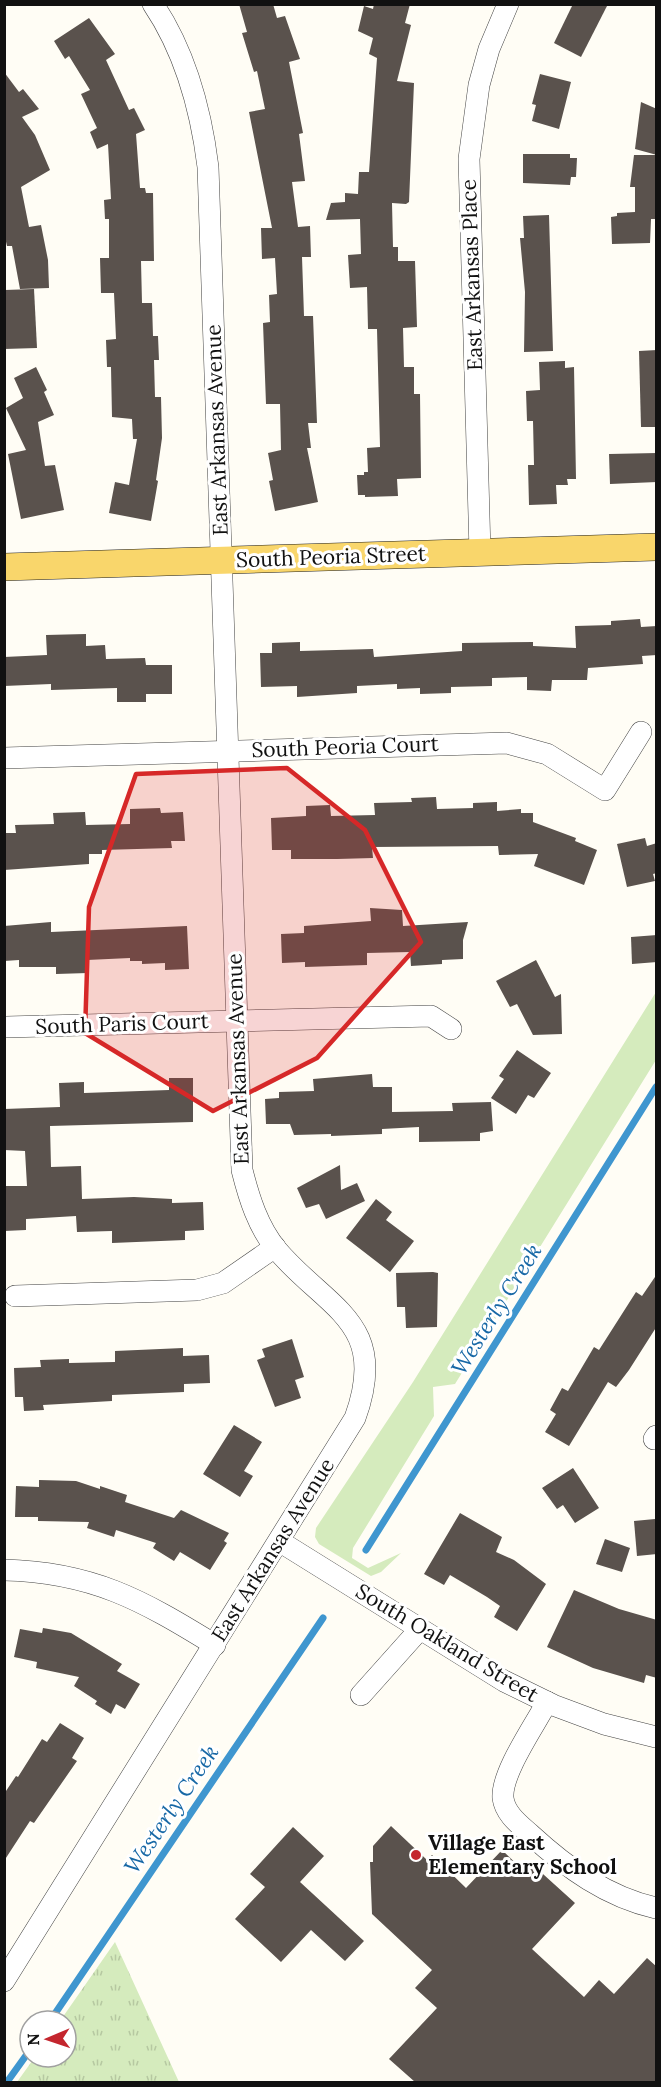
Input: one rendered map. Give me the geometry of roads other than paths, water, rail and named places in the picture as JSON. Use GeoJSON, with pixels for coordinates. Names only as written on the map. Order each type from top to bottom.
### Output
{"type":"FeatureCollection","features":[{"type":"Feature","properties":{"kind":"main road","name":"South Peoria Street"},"geometry":{"type":"LineString","coordinates":[[4,567],[657,547]]}},
{"type":"Feature","properties":{"kind":"street","name":"East Arkansas Avenue"},"geometry":{"type":"LineString","coordinates":[[4,1981],[356,1418],[365,1377],[363,1352],[356,1332],[345,1314],[296,1270],[275,1247],[260,1224],[242,1170],[208,167],[195,93],[174,41],[153,4]]}},
{"type":"Feature","properties":{"kind":"street","name":"East Arkansas Place"},"geometry":{"type":"LineString","coordinates":[[480,552],[469,159],[478,85],[489,49],[508,4]]}},
{"type":"Feature","properties":{"kind":"street","name":"South Peoria Court"},"geometry":{"type":"LineString","coordinates":[[4,758],[507,743],[547,754],[605,790],[641,732]]}},
{"type":"Feature","properties":{"kind":"street","name":"South Paris Court"},"geometry":{"type":"LineString","coordinates":[[6,1027],[431,1016],[451,1029]]}},
{"type":"Feature","properties":{"kind":"street"},"geometry":{"type":"LineString","coordinates":[[15,1296],[197,1290],[223,1283],[275,1247]]}},
{"type":"Feature","properties":{"kind":"street","name":"South Oakland Street"},"geometry":{"type":"LineString","coordinates":[[279,1541],[504,1681],[548,1702],[604,1724],[657,1737]]}},
{"type":"Feature","properties":{"kind":"street"},"geometry":{"type":"LineString","coordinates":[[4,1570],[64,1575],[115,1590],[154,1607],[215,1645]]}},
{"type":"Feature","properties":{"kind":"street"},"geometry":{"type":"LineString","coordinates":[[362,1695],[420,1629]]}},
{"type":"Feature","properties":{"kind":"street"},"geometry":{"type":"LineString","coordinates":[[548,1702],[505,1781],[503,1799],[512,1818],[563,1864],[602,1888],[639,1904],[657,1908]]}},
{"type":"Feature","properties":{"kind":"waterway","name":"Westerly Creek"},"geometry":{"type":"LineString","coordinates":[[366,1550],[656,1087]]}},
{"type":"Feature","properties":{"kind":"waterway","name":"Westerly Creek"},"geometry":{"type":"LineString","coordinates":[[58,2009],[323,1618]]}},
{"type":"Feature","properties":{"kind":"waterway","name":"Westerly Creek"},"geometry":{"type":"LineString","coordinates":[[7,2082],[18,2067]]}},
{"type":"Feature","properties":{"kind":"place","name":"Village East Elementary School"},"geometry":{"type":"Point","coordinates":[416,1855]}}]}
